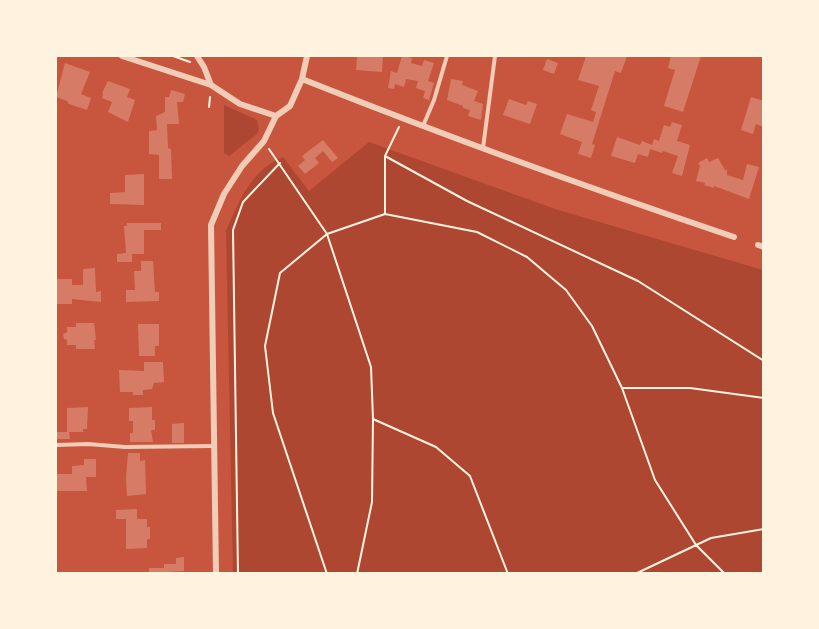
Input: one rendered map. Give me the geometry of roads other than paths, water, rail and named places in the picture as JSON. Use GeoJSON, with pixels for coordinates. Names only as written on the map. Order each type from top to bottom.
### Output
{"type":"FeatureCollection","features":[{"type":"Feature","properties":{"kind":"street"},"geometry":{"type":"LineString","coordinates":[[122,56],[211,86],[240,104],[276,116]]}},
{"type":"Feature","properties":{"kind":"street"},"geometry":{"type":"LineString","coordinates":[[197,56],[211,86]]}},
{"type":"Feature","properties":{"kind":"street"},"geometry":{"type":"LineString","coordinates":[[216,573],[211,225],[224,194],[242,166],[264,141],[276,116],[290,106],[302,79],[307,56]]}},
{"type":"Feature","properties":{"kind":"street"},"geometry":{"type":"LineString","coordinates":[[302,79],[423,127],[621,199],[734,237]]}},
{"type":"Feature","properties":{"kind":"lane"},"geometry":{"type":"LineString","coordinates":[[423,127],[447,56]]}},
{"type":"Feature","properties":{"kind":"lane"},"geometry":{"type":"LineString","coordinates":[[483,148],[495,56]]}},
{"type":"Feature","properties":{"kind":"lane"},"geometry":{"type":"LineString","coordinates":[[56,445],[214,446]]}}]}
